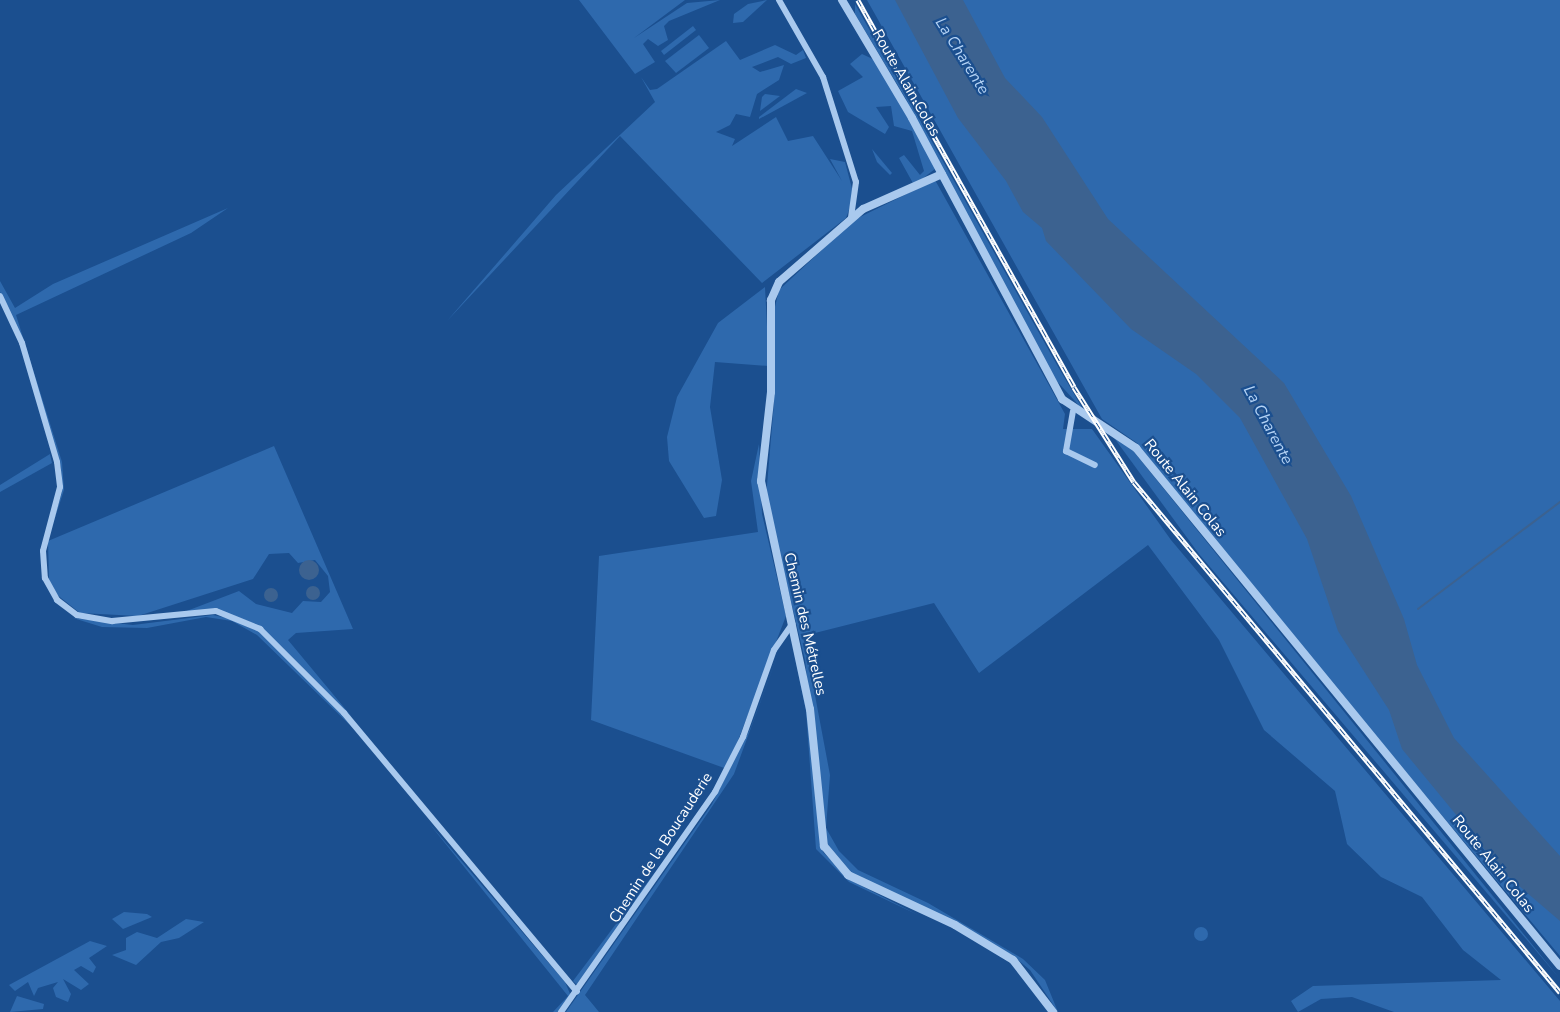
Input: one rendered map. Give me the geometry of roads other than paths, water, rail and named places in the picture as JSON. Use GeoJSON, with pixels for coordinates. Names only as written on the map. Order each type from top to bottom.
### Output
{"type":"FeatureCollection","features":[{"type":"Feature","properties":{"kind":"street"},"geometry":{"type":"LineString","coordinates":[[780,0],[829,95],[856,182],[851,218]]}},
{"type":"Feature","properties":{"kind":"street","name":"Route Alain Colas"},"geometry":{"type":"LineString","coordinates":[[842,0],[942,174],[1050,380],[1073,411],[1120,434],[1136,448],[1560,966]]}},
{"type":"Feature","properties":{"kind":"street","name":"Chemin des Métrelles"},"geometry":{"type":"LineString","coordinates":[[942,174],[851,218],[779,282],[771,300],[771,392],[761,481],[810,709],[820,833],[834,862],[863,884],[956,925],[1013,960],[1053,1012]]}},
{"type":"Feature","properties":{"kind":"street"},"geometry":{"type":"LineString","coordinates":[[0,296],[22,344],[57,462],[59,494],[44,551],[45,578],[57,600],[77,615],[112,621],[216,612],[260,629],[344,713],[577,992]]}},
{"type":"Feature","properties":{"kind":"street"},"geometry":{"type":"LineString","coordinates":[[1073,411],[1066,451],[1095,465]]}},
{"type":"Feature","properties":{"kind":"street","name":"Chemin de la Boucauderie"},"geometry":{"type":"LineString","coordinates":[[561,1012],[715,792],[743,737],[774,650],[793,623]]}},
{"type":"Feature","properties":{"kind":"water","name":"La Charente"},"geometry":{"type":"Polygon","coordinates":[[[895,0],[963,0],[1005,78],[1042,117],[1108,219],[1284,383],[1351,496],[1404,619],[1417,665],[1454,738],[1560,856],[1560,921],[1504,873],[1402,749],[1389,710],[1338,631],[1307,539],[1240,418],[1196,374],[1131,329],[1046,241],[1042,228],[1023,212],[1006,181],[958,118],[895,0]]]}},
{"type":"Feature","properties":{"kind":"water"},"geometry":{"type":"Polygon","coordinates":[[[309,560],[316,563],[319,570],[316,577],[309,580],[302,577],[299,570],[302,563],[309,560]]]}},
{"type":"Feature","properties":{"kind":"water"},"geometry":{"type":"Polygon","coordinates":[[[310,586],[316,586],[320,593],[316,600],[310,600],[306,596],[306,590],[310,586]]]}},
{"type":"Feature","properties":{"kind":"water"},"geometry":{"type":"Polygon","coordinates":[[[268,588],[274,588],[278,595],[274,602],[268,602],[264,598],[264,592],[268,588]]]}},
{"type":"Feature","properties":{"kind":"waterway"},"geometry":{"type":"LineString","coordinates":[[1418,609],[1560,502]]}},
{"type":"Feature","properties":{"kind":"railway"},"geometry":{"type":"LineString","coordinates":[[858,0],[1074,387],[1134,482],[1560,992]]}}]}
